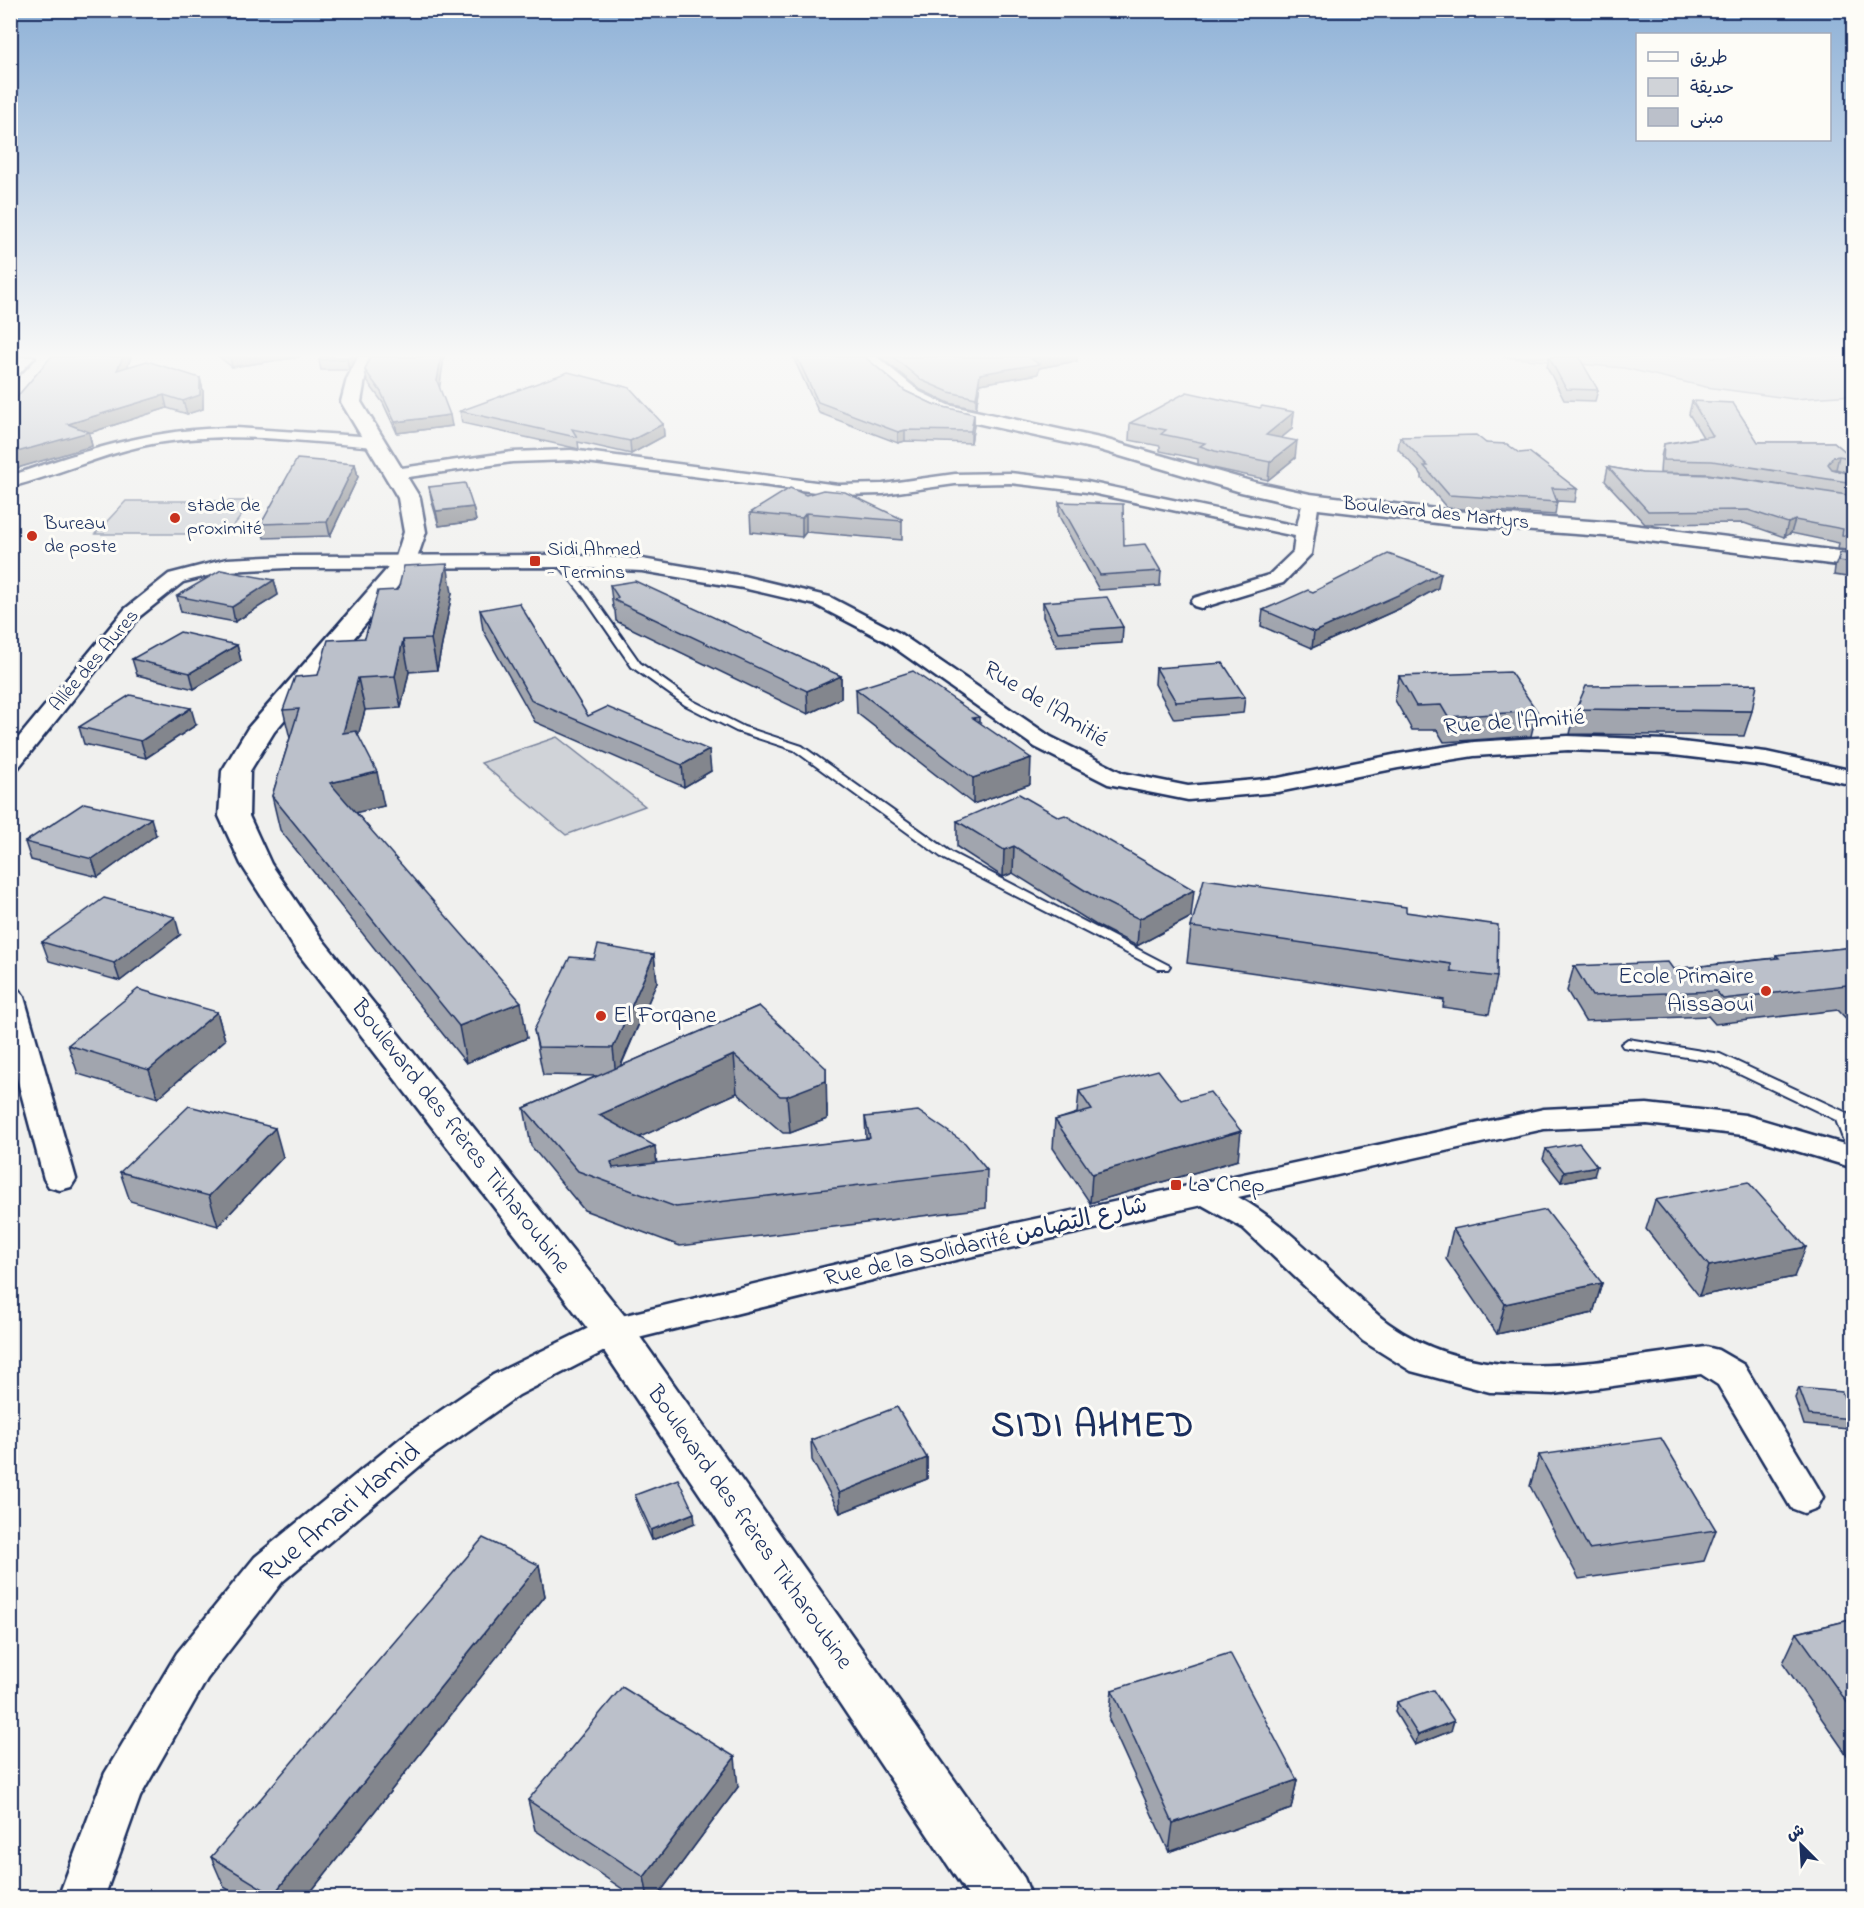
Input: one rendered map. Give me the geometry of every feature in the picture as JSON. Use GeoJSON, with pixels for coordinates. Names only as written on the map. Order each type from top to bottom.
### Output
{"type":"FeatureCollection","features":[{"type":"Feature","properties":{"kind":"street"},"geometry":{"type":"LineString","coordinates":[[10,482],[74,459],[122,446]]}},
{"type":"Feature","properties":{"kind":"street","name":"Boulevard des frères Tikharoubine"},"geometry":{"type":"LineString","coordinates":[[378,446],[410,498],[415,532],[406,562],[262,728],[236,771],[234,816],[256,864],[309,945],[613,1330],[1004,1898]]}},
{"type":"Feature","properties":{"kind":"street","name":"Boulevard des Martyrs"},"geometry":{"type":"LineString","coordinates":[[1108,446],[1249,487],[1310,501],[1453,518],[1704,539],[1854,560]]}},
{"type":"Feature","properties":{"kind":"street"},"geometry":{"type":"LineString","coordinates":[[395,474],[512,457],[571,454],[838,490],[883,489],[955,479],[1010,478],[1087,487],[1306,533]]}},
{"type":"Feature","properties":{"kind":"street"},"geometry":{"type":"LineString","coordinates":[[1201,603],[1276,579],[1302,554],[1310,501]]}},
{"type":"Feature","properties":{"kind":"street","name":"Rue de l'Amitié"},"geometry":{"type":"LineString","coordinates":[[406,562],[560,561],[642,565],[743,582],[823,601],[892,637],[1043,742],[1116,779],[1188,793],[1278,785],[1398,761],[1474,749],[1568,743],[1665,747],[1766,759],[1854,778]]}},
{"type":"Feature","properties":{"kind":"street","name":"Allée des Aures"},"geometry":{"type":"LineString","coordinates":[[10,763],[132,613],[176,578],[227,565],[287,562],[406,562]]}},
{"type":"Feature","properties":{"kind":"street"},"geometry":{"type":"LineString","coordinates":[[10,997],[45,1116],[60,1179]]}},
{"type":"Feature","properties":{"kind":"street","name":"Rue de la Solidarité شارع التضامن"},"geometry":{"type":"LineString","coordinates":[[613,1330],[933,1253],[1544,1119],[1647,1114],[1745,1125],[1854,1158]]}},
{"type":"Feature","properties":{"kind":"street"},"geometry":{"type":"LineString","coordinates":[[1206,1193],[1254,1221],[1375,1332],[1423,1361],[1490,1378],[1554,1380],[1706,1360],[1731,1375],[1804,1497]]}},
{"type":"Feature","properties":{"kind":"street","name":"Rue Amari Hamid"},"geometry":{"type":"LineString","coordinates":[[81,1898],[121,1788],[192,1666],[269,1569],[415,1448],[506,1385],[613,1330]]}},
{"type":"Feature","properties":{"kind":"lane"},"geometry":{"type":"LineString","coordinates":[[560,561],[587,594],[636,665],[689,703],[740,729],[798,748],[948,856],[1163,966]]}},
{"type":"Feature","properties":{"kind":"lane"},"geometry":{"type":"LineString","coordinates":[[1628,1044],[1715,1057],[1842,1117],[1854,1147]]}},
{"type":"Feature","properties":{"kind":"green space","name":"stade de proximité"},"geometry":{"type":"Polygon","coordinates":[[[126,501],[253,501],[227,534],[95,534],[126,501]]]}},
{"type":"Feature","properties":{"kind":"green space"},"geometry":{"type":"Polygon","coordinates":[[[557,737],[645,806],[566,835],[481,763],[557,737]]]}},
{"type":"Feature","properties":{"kind":"building"},"geometry":{"type":"Polygon","coordinates":[[[10,446],[39,446],[10,454],[10,446]]]}},
{"type":"Feature","properties":{"kind":"building"},"geometry":{"type":"Polygon","coordinates":[[[1200,446],[1291,446],[1270,462],[1200,446]]]}},
{"type":"Feature","properties":{"kind":"building"},"geometry":{"type":"Polygon","coordinates":[[[1409,446],[1510,446],[1519,453],[1529,452],[1577,489],[1552,488],[1557,502],[1449,495],[1424,466],[1428,466],[1409,446]]]}},
{"type":"Feature","properties":{"kind":"building"},"geometry":{"type":"Polygon","coordinates":[[[1664,446],[1839,446],[1854,459],[1833,457],[1828,464],[1832,469],[1854,475],[1854,483],[1712,461],[1663,460],[1664,446]]]}},
{"type":"Feature","properties":{"kind":"building"},"geometry":{"type":"Polygon","coordinates":[[[297,459],[355,464],[327,522],[261,524],[297,459]]]}},
{"type":"Feature","properties":{"kind":"building"},"geometry":{"type":"Polygon","coordinates":[[[1608,467],[1642,473],[1711,475],[1854,496],[1854,537],[1842,535],[1843,529],[1795,520],[1788,523],[1748,510],[1648,511],[1608,467]]]}},
{"type":"Feature","properties":{"kind":"building"},"geometry":{"type":"Polygon","coordinates":[[[465,483],[473,507],[436,511],[429,487],[465,483]]]}},
{"type":"Feature","properties":{"kind":"building"},"geometry":{"type":"Polygon","coordinates":[[[790,488],[806,495],[823,490],[845,492],[902,521],[806,513],[802,518],[750,513],[790,488]]]}},
{"type":"Feature","properties":{"kind":"building"},"geometry":{"type":"Polygon","coordinates":[[[1059,502],[1123,504],[1124,546],[1145,544],[1161,571],[1100,575],[1059,502]]]}},
{"type":"Feature","properties":{"kind":"building"},"geometry":{"type":"Polygon","coordinates":[[[1840,553],[1854,555],[1854,563],[1838,561],[1840,553]]]}},
{"type":"Feature","properties":{"kind":"building"},"geometry":{"type":"Polygon","coordinates":[[[1388,554],[1441,573],[1405,592],[1314,632],[1263,610],[1308,590],[1313,592],[1388,554]]]}},
{"type":"Feature","properties":{"kind":"building"},"geometry":{"type":"Polygon","coordinates":[[[447,564],[431,639],[403,640],[395,676],[358,678],[343,733],[356,731],[377,772],[330,783],[521,1002],[459,1026],[272,796],[299,709],[283,710],[295,677],[318,675],[328,640],[365,638],[378,591],[398,590],[404,566],[447,564]]]}},
{"type":"Feature","properties":{"kind":"building"},"geometry":{"type":"Polygon","coordinates":[[[221,570],[274,580],[232,607],[177,596],[221,570]]]}},
{"type":"Feature","properties":{"kind":"building"},"geometry":{"type":"Polygon","coordinates":[[[635,581],[841,676],[807,691],[614,600],[618,597],[610,585],[635,581]]]}},
{"type":"Feature","properties":{"kind":"building"},"geometry":{"type":"Polygon","coordinates":[[[1107,597],[1123,627],[1058,632],[1043,602],[1107,597]]]}},
{"type":"Feature","properties":{"kind":"building"},"geometry":{"type":"Polygon","coordinates":[[[519,603],[588,716],[607,707],[709,750],[682,765],[532,701],[480,610],[519,603]]]}},
{"type":"Feature","properties":{"kind":"building"},"geometry":{"type":"Polygon","coordinates":[[[180,632],[237,645],[190,673],[132,659],[180,632]]]}},
{"type":"Feature","properties":{"kind":"building"},"geometry":{"type":"Polygon","coordinates":[[[1223,663],[1245,697],[1176,702],[1156,668],[1223,663]]]}},
{"type":"Feature","properties":{"kind":"building"},"geometry":{"type":"Polygon","coordinates":[[[913,671],[979,717],[973,718],[1031,758],[973,778],[856,689],[913,671]]]}},
{"type":"Feature","properties":{"kind":"building"},"geometry":{"type":"Polygon","coordinates":[[[1510,672],[1537,711],[1448,717],[1441,705],[1416,706],[1399,676],[1510,672]]]}},
{"type":"Feature","properties":{"kind":"building"},"geometry":{"type":"Polygon","coordinates":[[[1757,684],[1752,711],[1576,709],[1586,686],[1757,684]]]}},
{"type":"Feature","properties":{"kind":"building"},"geometry":{"type":"Polygon","coordinates":[[[130,695],[191,708],[141,741],[79,727],[130,695]]]}},
{"type":"Feature","properties":{"kind":"building"},"geometry":{"type":"Polygon","coordinates":[[[1019,794],[1059,817],[1065,815],[1194,890],[1139,919],[1097,898],[1014,846],[1004,850],[957,821],[1019,794]]]}},
{"type":"Feature","properties":{"kind":"building"},"geometry":{"type":"Polygon","coordinates":[[[84,803],[151,818],[92,859],[25,842],[84,803]]]}},
{"type":"Feature","properties":{"kind":"building"},"geometry":{"type":"Polygon","coordinates":[[[1204,879],[1406,907],[1406,912],[1498,925],[1497,977],[1451,971],[1451,964],[1191,927],[1204,879]]]}},
{"type":"Feature","properties":{"kind":"building"},"geometry":{"type":"Polygon","coordinates":[[[104,898],[175,917],[114,963],[42,942],[104,898]]]}},
{"type":"Feature","properties":{"kind":"building"},"geometry":{"type":"Polygon","coordinates":[[[598,945],[654,955],[613,1048],[538,1047],[534,1030],[570,957],[594,959],[598,945]]]}},
{"type":"Feature","properties":{"kind":"building"},"geometry":{"type":"Polygon","coordinates":[[[1854,947],[1854,992],[1847,985],[1723,999],[1716,991],[1592,996],[1574,966],[1668,962],[1673,969],[1779,958],[1776,955],[1854,947]]]}},
{"type":"Feature","properties":{"kind":"building"},"geometry":{"type":"Polygon","coordinates":[[[138,989],[217,1012],[149,1070],[68,1045],[138,989]]]}},
{"type":"Feature","properties":{"kind":"building"},"geometry":{"type":"Polygon","coordinates":[[[759,1006],[826,1068],[826,1081],[787,1096],[780,1096],[734,1055],[599,1115],[655,1146],[611,1162],[613,1168],[870,1138],[865,1117],[918,1111],[965,1143],[987,1170],[676,1207],[578,1171],[524,1108],[759,1006]]]}},
{"type":"Feature","properties":{"kind":"building"},"geometry":{"type":"Polygon","coordinates":[[[1158,1070],[1181,1100],[1210,1092],[1241,1131],[1092,1174],[1055,1120],[1092,1110],[1079,1091],[1158,1070]]]}},
{"type":"Feature","properties":{"kind":"building"},"geometry":{"type":"Polygon","coordinates":[[[189,1106],[275,1128],[209,1196],[120,1172],[189,1106]]]}},
{"type":"Feature","properties":{"kind":"building"},"geometry":{"type":"Polygon","coordinates":[[[1579,1143],[1597,1166],[1564,1172],[1546,1149],[1579,1143]]]}},
{"type":"Feature","properties":{"kind":"building"},"geometry":{"type":"Polygon","coordinates":[[[1748,1182],[1806,1247],[1709,1266],[1655,1200],[1748,1182]]]}},
{"type":"Feature","properties":{"kind":"building"},"geometry":{"type":"Polygon","coordinates":[[[1546,1210],[1602,1283],[1505,1304],[1453,1229],[1546,1210]]]}},
{"type":"Feature","properties":{"kind":"building"},"geometry":{"type":"Polygon","coordinates":[[[1799,1388],[1842,1392],[1852,1419],[1809,1415],[1799,1388]]]}},
{"type":"Feature","properties":{"kind":"building"},"geometry":{"type":"Polygon","coordinates":[[[897,1407],[927,1458],[839,1493],[811,1440],[897,1407]]]}},
{"type":"Feature","properties":{"kind":"building"},"geometry":{"type":"Polygon","coordinates":[[[1661,1438],[1716,1530],[1589,1549],[1539,1455],[1661,1438]]]}},
{"type":"Feature","properties":{"kind":"building"},"geometry":{"type":"Polygon","coordinates":[[[678,1479],[694,1513],[651,1530],[635,1495],[678,1479]]]}},
{"type":"Feature","properties":{"kind":"building"},"geometry":{"type":"Polygon","coordinates":[[[483,1538],[539,1565],[273,1895],[211,1857],[483,1538]]]}},
{"type":"Feature","properties":{"kind":"building"},"geometry":{"type":"Polygon","coordinates":[[[1854,1619],[1854,1712],[1797,1633],[1854,1619]]]}},
{"type":"Feature","properties":{"kind":"building"},"geometry":{"type":"Polygon","coordinates":[[[1230,1653],[1297,1780],[1173,1823],[1112,1690],[1230,1653]]]}},
{"type":"Feature","properties":{"kind":"building"},"geometry":{"type":"Polygon","coordinates":[[[622,1687],[735,1757],[644,1877],[528,1800],[622,1687]]]}},
{"type":"Feature","properties":{"kind":"building"},"geometry":{"type":"Polygon","coordinates":[[[1433,1690],[1454,1721],[1418,1735],[1397,1702],[1433,1690]]]}},
{"type":"Feature","properties":{"kind":"place","name":"stade de proximité"},"geometry":{"type":"Point","coordinates":[175,518]}},
{"type":"Feature","properties":{"kind":"place","name":"Bureau de poste"},"geometry":{"type":"Point","coordinates":[32,536]}},
{"type":"Feature","properties":{"kind":"place","name":"Sidi Ahmed - Termins"},"geometry":{"type":"Point","coordinates":[535,561]}},
{"type":"Feature","properties":{"kind":"place","name":"Ecole Primaire Aissaoui"},"geometry":{"type":"Point","coordinates":[1766,991]}},
{"type":"Feature","properties":{"kind":"place","name":"El Forqane"},"geometry":{"type":"Point","coordinates":[601,1016]}},
{"type":"Feature","properties":{"kind":"place","name":"La Cnep"},"geometry":{"type":"Point","coordinates":[1176,1185]}},
{"type":"Feature","properties":{"kind":"district","name":"SIDI AHMED"},"geometry":{"type":"Point","coordinates":[1093,1427]}}]}
